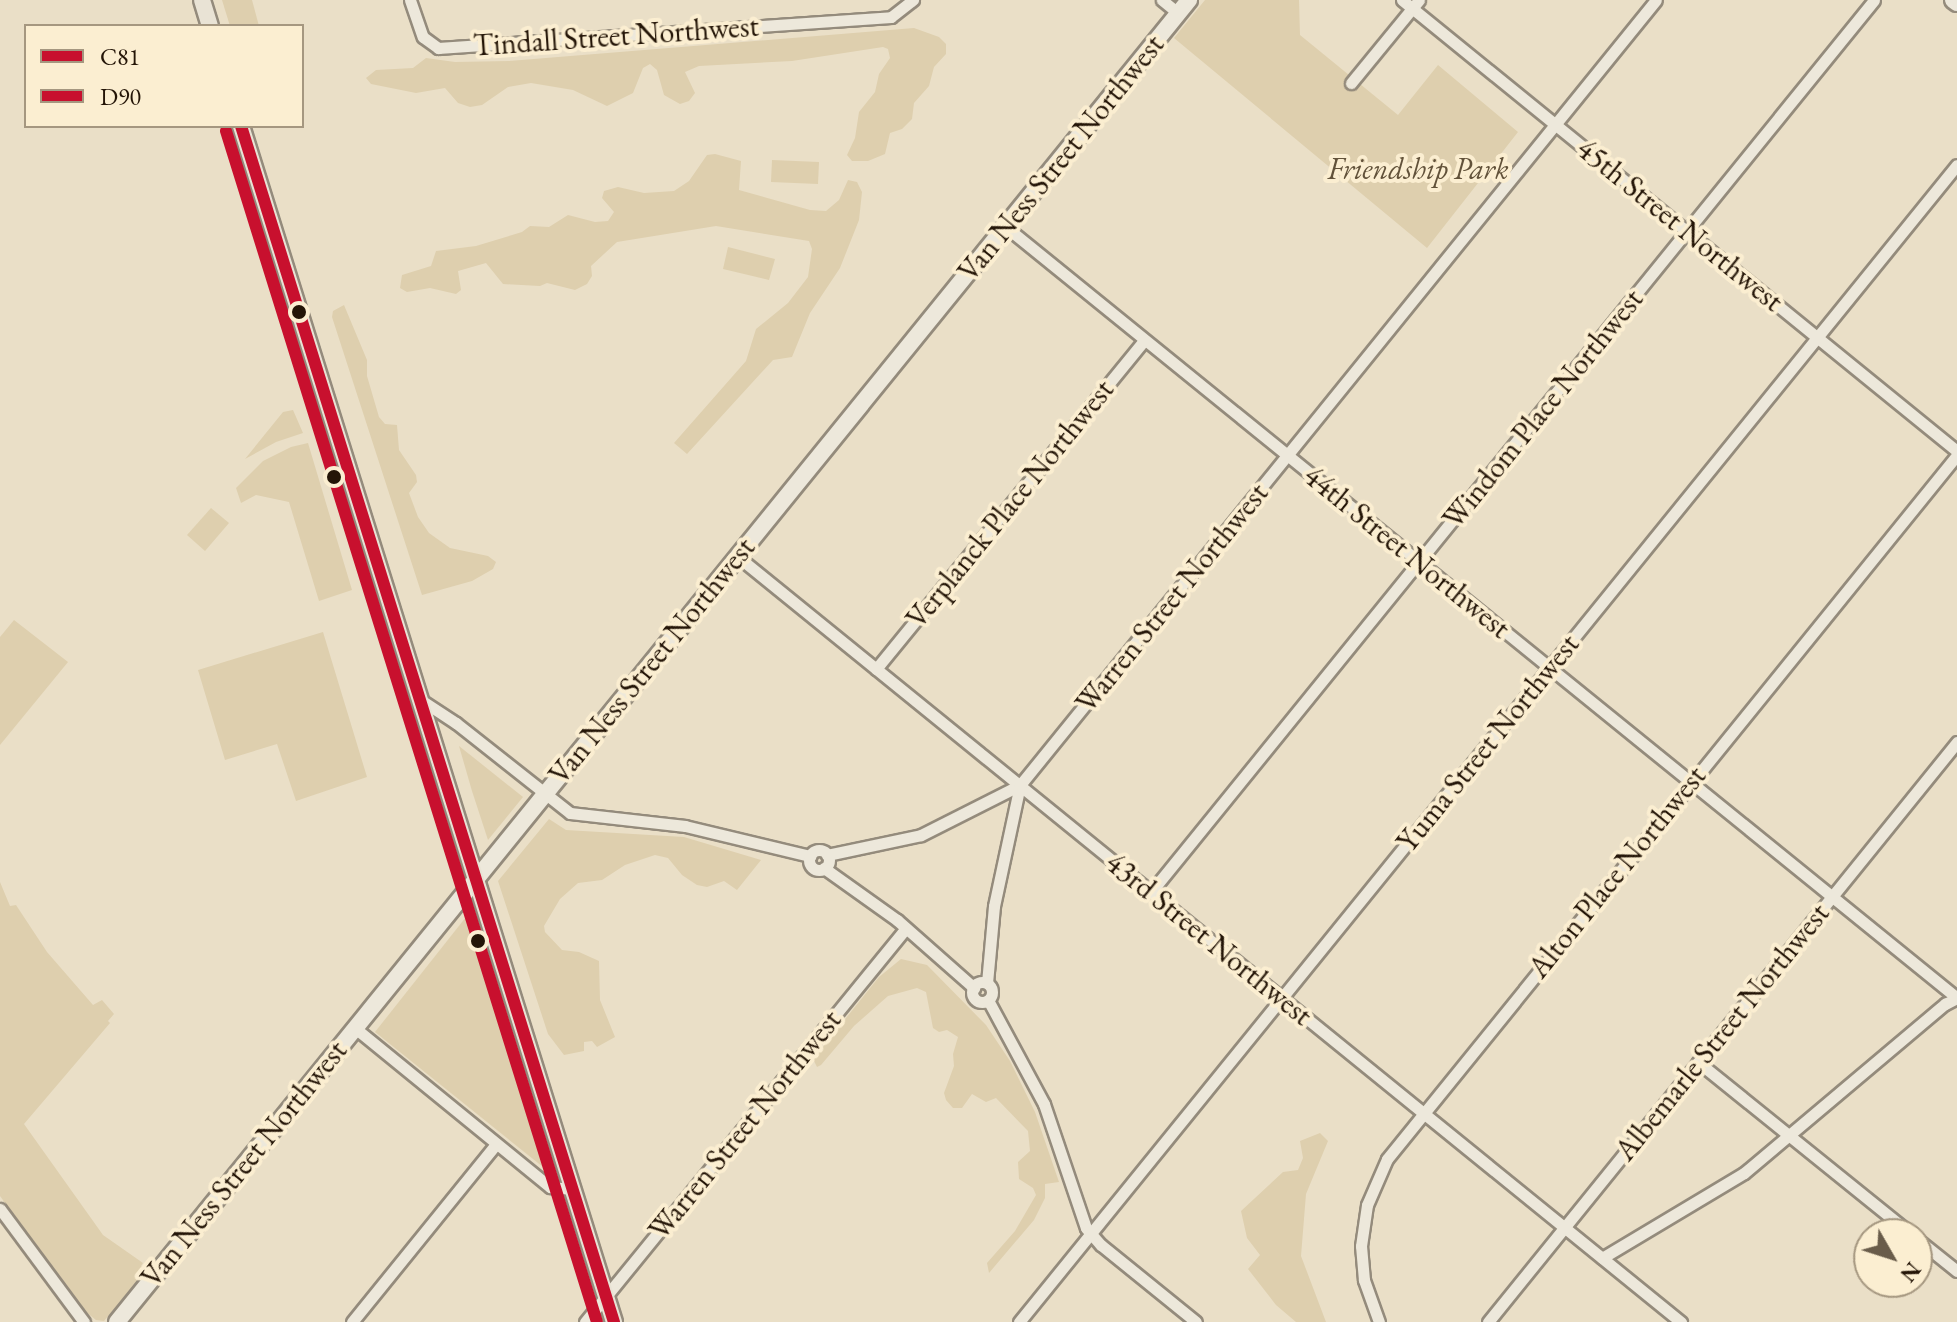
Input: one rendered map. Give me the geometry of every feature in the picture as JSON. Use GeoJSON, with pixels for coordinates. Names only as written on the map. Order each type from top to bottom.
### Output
{"type":"FeatureCollection","features":[{"type":"Feature","properties":{"kind":"main road"},"geometry":{"type":"LineString","coordinates":[[202,0],[209,24]]}},
{"type":"Feature","properties":{"kind":"main road"},"geometry":{"type":"LineString","coordinates":[[242,128],[614,1322]]}},
{"type":"Feature","properties":{"kind":"street","name":"Tindall Street Northwest"},"geometry":{"type":"LineString","coordinates":[[410,0],[423,37],[430,44],[448,48],[899,14],[913,0]]}},
{"type":"Feature","properties":{"kind":"street"},"geometry":{"type":"LineString","coordinates":[[1162,0],[1183,7]]}},
{"type":"Feature","properties":{"kind":"street","name":"45th Street Northwest"},"geometry":{"type":"LineString","coordinates":[[1402,0],[1415,4],[1557,125],[1957,453]]}},
{"type":"Feature","properties":{"kind":"street","name":"Warren Street Northwest"},"geometry":{"type":"LineString","coordinates":[[827,855],[921,835],[1020,785],[1656,0]]}},
{"type":"Feature","properties":{"kind":"street","name":"Windom Place Northwest"},"geometry":{"type":"LineString","coordinates":[[1151,892],[1874,0]]}},
{"type":"Feature","properties":{"kind":"street"},"geometry":{"type":"LineString","coordinates":[[1351,83],[1415,4]]}},
{"type":"Feature","properties":{"kind":"street","name":"Van Ness Street Northwest"},"geometry":{"type":"LineString","coordinates":[[117,1322],[1183,7]]}},
{"type":"Feature","properties":{"kind":"street","name":"Yuma Street Northwest"},"geometry":{"type":"LineString","coordinates":[[1019,1322],[1957,165]]}},
{"type":"Feature","properties":{"kind":"street","name":"44th Street Northwest"},"geometry":{"type":"LineString","coordinates":[[1006,227],[1957,998]]}},
{"type":"Feature","properties":{"kind":"street","name":"Verplanck Place Northwest"},"geometry":{"type":"LineString","coordinates":[[876,669],[1144,340]]}},
{"type":"Feature","properties":{"kind":"street","name":"Alton Place Northwest"},"geometry":{"type":"LineString","coordinates":[[1379,1322],[1362,1269],[1367,1205],[1387,1159],[1957,453]]}},
{"type":"Feature","properties":{"kind":"street","name":"43rd Street Northwest"},"geometry":{"type":"LineString","coordinates":[[737,556],[1681,1322]]}},
{"type":"Feature","properties":{"kind":"street"},"geometry":{"type":"LineString","coordinates":[[421,700],[456,723],[566,811],[582,816],[685,826],[810,856],[819,850],[829,860],[824,868]]}},
{"type":"Feature","properties":{"kind":"street","name":"Albemarle Street Northwest"},"geometry":{"type":"LineString","coordinates":[[1488,1322],[1957,742]]}},
{"type":"Feature","properties":{"kind":"street","name":"Warren Street Northwest"},"geometry":{"type":"LineString","coordinates":[[987,983],[996,893],[1020,785]]}},
{"type":"Feature","properties":{"kind":"street"},"geometry":{"type":"LineString","coordinates":[[810,856],[812,867],[824,868],[906,928],[974,988],[977,1000],[988,1000]]}},
{"type":"Feature","properties":{"kind":"street","name":"Warren Street Northwest"},"geometry":{"type":"LineString","coordinates":[[585,1322],[906,928]]}},
{"type":"Feature","properties":{"kind":"street"},"geometry":{"type":"LineString","coordinates":[[974,988],[987,983],[992,994],[988,1000]]}},
{"type":"Feature","properties":{"kind":"street"},"geometry":{"type":"LineString","coordinates":[[1602,1258],[1735,1179],[1945,1004],[1957,998]]}},
{"type":"Feature","properties":{"kind":"street"},"geometry":{"type":"LineString","coordinates":[[988,1000],[1044,1104],[1066,1166],[1076,1206],[1090,1235],[1196,1322]]}},
{"type":"Feature","properties":{"kind":"street"},"geometry":{"type":"LineString","coordinates":[[355,1028],[550,1187],[573,1189]]}},
{"type":"Feature","properties":{"kind":"street"},"geometry":{"type":"LineString","coordinates":[[1698,1062],[1891,1218]]}},
{"type":"Feature","properties":{"kind":"street"},"geometry":{"type":"LineString","coordinates":[[352,1322],[496,1144]]}},
{"type":"Feature","properties":{"kind":"street"},"geometry":{"type":"LineString","coordinates":[[0,1209],[84,1322]]}},
{"type":"Feature","properties":{"kind":"street"},"geometry":{"type":"LineString","coordinates":[[1933,1252],[1957,1271]]}},
{"type":"Feature","properties":{"kind":"green space"},"geometry":{"type":"Polygon","coordinates":[[[222,0],[252,0],[258,24],[229,24],[222,0]]]}},
{"type":"Feature","properties":{"kind":"green space","name":"Friendship Park"},"geometry":{"type":"Polygon","coordinates":[[[1205,0],[1299,0],[1300,35],[1398,115],[1438,65],[1518,132],[1427,248],[1174,38],[1205,0]]]}},
{"type":"Feature","properties":{"kind":"green space"},"geometry":{"type":"Polygon","coordinates":[[[914,28],[939,37],[946,44],[946,54],[934,67],[929,86],[914,103],[912,119],[902,129],[890,133],[885,154],[868,161],[852,161],[847,155],[855,138],[859,112],[875,92],[879,74],[890,58],[888,49],[883,47],[792,61],[699,66],[685,72],[695,93],[689,101],[680,104],[664,95],[657,70],[650,64],[643,68],[633,93],[607,106],[573,90],[531,83],[508,87],[482,105],[470,107],[458,103],[445,88],[416,93],[371,84],[366,78],[376,70],[413,68],[426,58],[455,62],[509,61],[914,28]]]}},
{"type":"Feature","properties":{"kind":"green space"},"geometry":{"type":"Polygon","coordinates":[[[707,155],[741,161],[739,190],[810,210],[826,211],[839,200],[848,180],[857,182],[862,192],[859,220],[840,268],[810,313],[792,357],[773,360],[687,454],[674,443],[746,361],[756,329],[788,303],[808,277],[812,249],[809,241],[716,226],[617,242],[591,266],[592,276],[587,284],[575,290],[547,283],[540,286],[503,284],[486,263],[458,271],[461,290],[456,294],[430,288],[407,292],[400,288],[402,275],[431,266],[436,251],[476,246],[522,232],[530,226],[549,227],[568,215],[595,222],[608,221],[614,212],[602,198],[604,191],[618,187],[644,193],[674,191],[689,181],[707,155]]]}},
{"type":"Feature","properties":{"kind":"green space"},"geometry":{"type":"Polygon","coordinates":[[[772,160],[819,162],[818,184],[771,182],[772,160]]]}},
{"type":"Feature","properties":{"kind":"green space"},"geometry":{"type":"Polygon","coordinates":[[[728,247],[775,259],[769,280],[723,269],[728,247]]]}},
{"type":"Feature","properties":{"kind":"green space"},"geometry":{"type":"Polygon","coordinates":[[[344,305],[367,360],[367,376],[379,417],[385,424],[397,425],[399,450],[416,475],[417,482],[409,493],[418,517],[429,533],[450,548],[488,556],[496,562],[493,569],[472,581],[422,595],[332,317],[333,311],[344,305]]]}},
{"type":"Feature","properties":{"kind":"green space"},"geometry":{"type":"Polygon","coordinates":[[[293,410],[303,433],[276,442],[245,459],[283,412],[293,410]]]}},
{"type":"Feature","properties":{"kind":"green space"},"geometry":{"type":"Polygon","coordinates":[[[308,443],[352,590],[319,601],[289,502],[256,495],[241,503],[236,488],[263,461],[291,447],[308,443]]]}},
{"type":"Feature","properties":{"kind":"green space"},"geometry":{"type":"Polygon","coordinates":[[[211,508],[229,523],[205,551],[187,535],[211,508]]]}},
{"type":"Feature","properties":{"kind":"green space"},"geometry":{"type":"Polygon","coordinates":[[[14,620],[68,662],[0,745],[0,637],[14,620]]]}},
{"type":"Feature","properties":{"kind":"green space"},"geometry":{"type":"Polygon","coordinates":[[[323,632],[367,777],[296,801],[277,744],[225,760],[198,670],[323,632]]]}},
{"type":"Feature","properties":{"kind":"green space"},"geometry":{"type":"Polygon","coordinates":[[[459,746],[523,797],[488,840],[472,791],[459,746]]]}},
{"type":"Feature","properties":{"kind":"green space"},"geometry":{"type":"Polygon","coordinates":[[[549,819],[566,830],[684,837],[761,860],[737,890],[724,881],[707,887],[697,885],[682,875],[668,858],[655,855],[625,865],[602,880],[578,883],[560,899],[544,926],[545,932],[562,950],[579,952],[599,961],[600,1000],[615,1037],[597,1047],[592,1041],[584,1042],[584,1051],[564,1055],[548,1034],[498,881],[549,819]]]}},
{"type":"Feature","properties":{"kind":"green space"},"geometry":{"type":"Polygon","coordinates":[[[0,882],[10,906],[16,905],[47,952],[93,1005],[102,1000],[114,1014],[108,1021],[110,1023],[24,1124],[103,1235],[143,1263],[141,1266],[147,1270],[104,1321],[96,1320],[81,1308],[0,1196],[0,882]]]}},
{"type":"Feature","properties":{"kind":"green space"},"geometry":{"type":"Polygon","coordinates":[[[466,917],[551,1164],[543,1167],[375,1032],[466,917]]]}},
{"type":"Feature","properties":{"kind":"green space"},"geometry":{"type":"Polygon","coordinates":[[[901,959],[927,965],[986,1025],[1010,1061],[1035,1112],[1059,1182],[1045,1184],[1045,1198],[1034,1220],[989,1273],[987,1263],[1015,1231],[1036,1195],[1033,1188],[1019,1179],[1018,1162],[1030,1151],[1028,1131],[996,1098],[986,1102],[972,1094],[962,1108],[953,1108],[946,1100],[944,1093],[954,1066],[953,1054],[958,1037],[947,1030],[939,1032],[933,1028],[926,992],[917,988],[888,996],[854,1026],[821,1065],[817,1067],[813,1059],[879,977],[901,959]]]}},
{"type":"Feature","properties":{"kind":"green space"},"geometry":{"type":"Polygon","coordinates":[[[1320,1133],[1328,1141],[1306,1194],[1301,1256],[1326,1322],[1296,1322],[1276,1305],[1248,1269],[1260,1255],[1247,1238],[1241,1211],[1283,1172],[1298,1170],[1303,1158],[1300,1141],[1320,1133]]]}},
{"type":"Feature","properties":{"kind":"transit line","name":"C81"},"geometry":{"type":"LineString","coordinates":[[242,128],[614,1322]]}},
{"type":"Feature","properties":{"kind":"transit line","name":"D90"},"geometry":{"type":"LineString","coordinates":[[226,131],[597,1322]]}}]}
